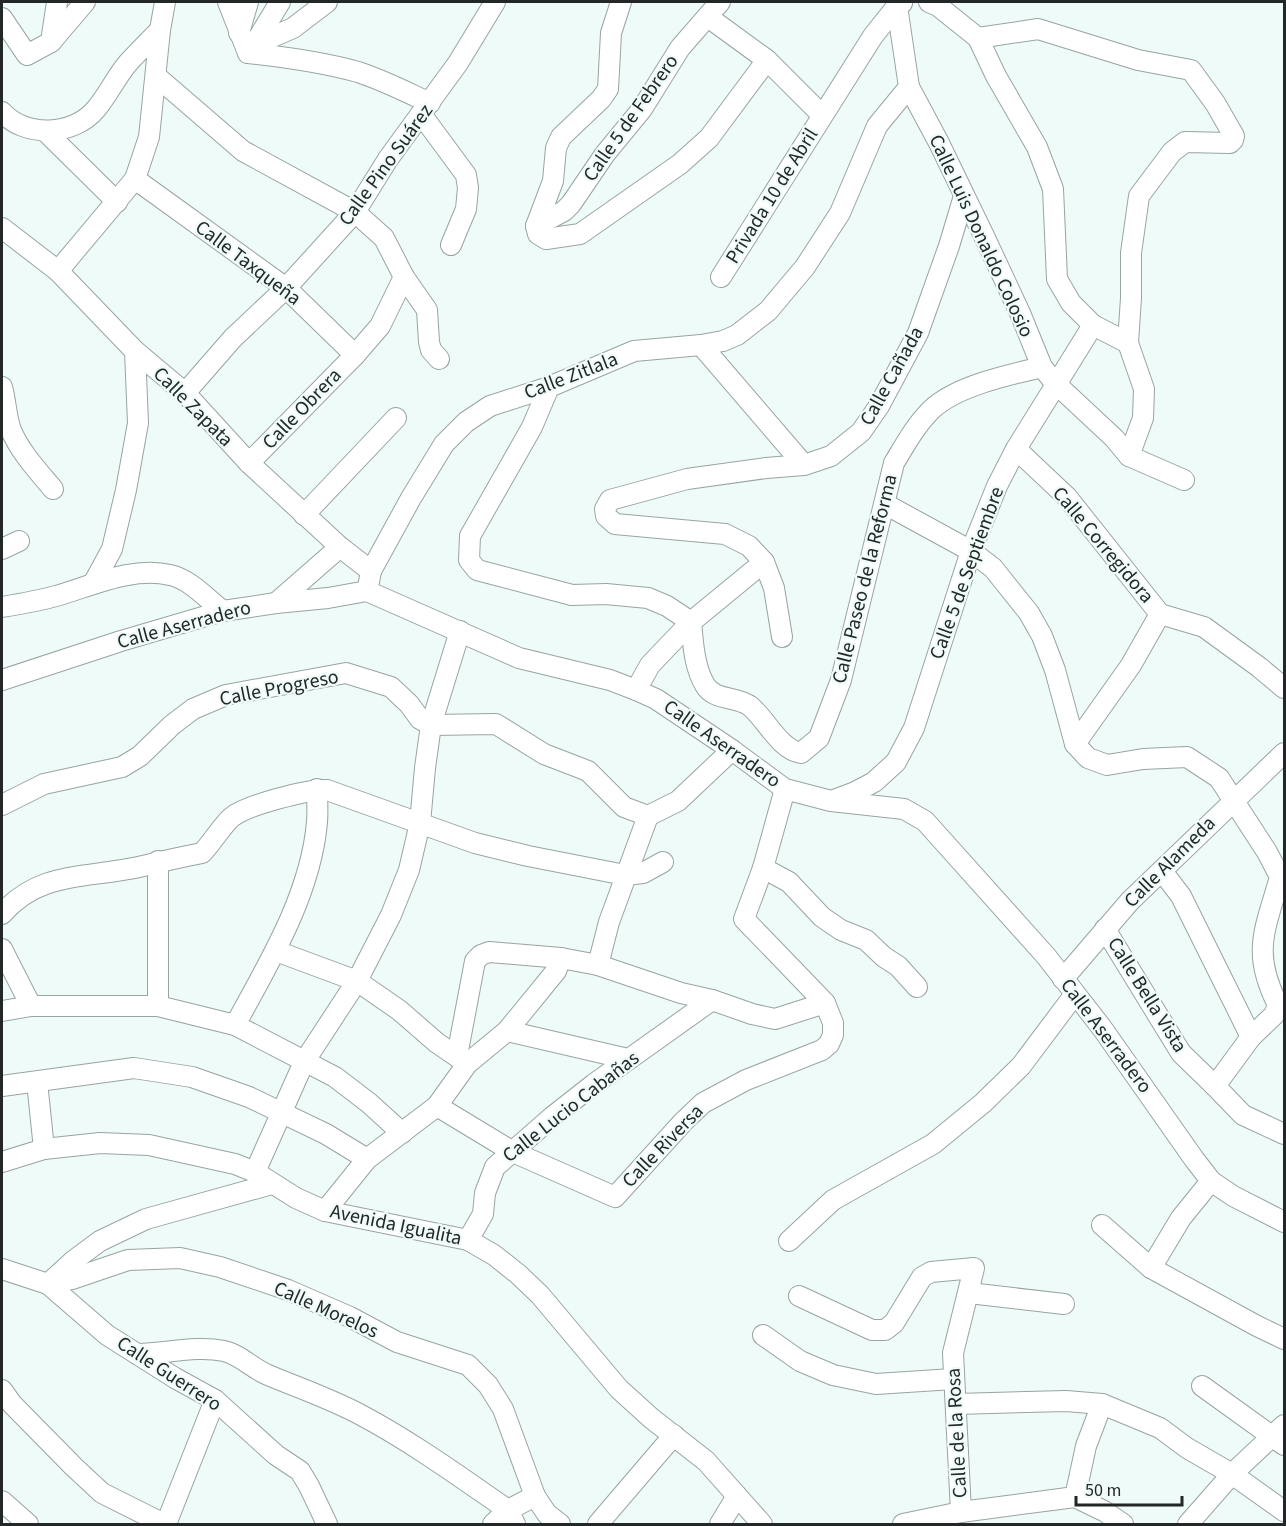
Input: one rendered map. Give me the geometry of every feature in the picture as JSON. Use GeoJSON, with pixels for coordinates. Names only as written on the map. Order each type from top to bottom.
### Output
{"type":"FeatureCollection","features":[{"type":"Feature","properties":{"kind":"street"},"geometry":{"type":"LineString","coordinates":[[51,42],[57,2]]}},
{"type":"Feature","properties":{"kind":"street"},"geometry":{"type":"LineString","coordinates":[[2,18],[27,55],[51,42],[85,2]]}},
{"type":"Feature","properties":{"kind":"street"},"geometry":{"type":"LineString","coordinates":[[58,272],[135,179],[149,137],[165,2]]}},
{"type":"Feature","properties":{"kind":"street"},"geometry":{"type":"LineString","coordinates":[[228,2],[247,44]]}},
{"type":"Feature","properties":{"kind":"street"},"geometry":{"type":"LineString","coordinates":[[247,44],[248,2]]}},
{"type":"Feature","properties":{"kind":"street"},"geometry":{"type":"LineString","coordinates":[[247,44],[280,2]]}},
{"type":"Feature","properties":{"kind":"street"},"geometry":{"type":"LineString","coordinates":[[247,44],[293,28],[327,2]]}},
{"type":"Feature","properties":{"kind":"street","name":"Calle Pino Suárez"},"geometry":{"type":"LineString","coordinates":[[186,393],[233,339],[286,288],[355,212],[388,159],[458,63],[495,2]]}},
{"type":"Feature","properties":{"kind":"street"},"geometry":{"type":"LineString","coordinates":[[621,2],[611,33],[608,89],[602,99],[561,137],[556,148],[553,181],[536,226],[537,234],[546,239],[580,234],[680,164],[709,138],[767,60]]}},
{"type":"Feature","properties":{"kind":"street"},"geometry":{"type":"LineString","coordinates":[[929,2],[938,6],[978,38],[996,76],[1037,147],[1053,189],[1057,279],[1071,303],[1093,325],[1128,343]]}},
{"type":"Feature","properties":{"kind":"street","name":"Calle Luis Donaldo Colosio"},"geometry":{"type":"LineString","coordinates":[[901,4],[909,87],[939,143],[1020,312],[1042,367],[1055,383],[1114,438],[1129,456]]}},
{"type":"Feature","properties":{"kind":"street","name":"Privada 10 de Abril"},"geometry":{"type":"LineString","coordinates":[[722,277],[873,36],[901,4]]}},
{"type":"Feature","properties":{"kind":"street"},"geometry":{"type":"LineString","coordinates":[[714,9],[822,115]]}},
{"type":"Feature","properties":{"kind":"street","name":"Calle 5 de Febrero"},"geometry":{"type":"LineString","coordinates":[[536,226],[564,211],[571,204],[605,154],[642,109],[680,48],[714,9]]}},
{"type":"Feature","properties":{"kind":"street"},"geometry":{"type":"LineString","coordinates":[[978,38],[1038,29],[1138,60],[1191,70],[1215,103],[1234,136],[1230,143],[1185,142],[1172,152],[1139,196],[1131,253],[1128,343],[1144,389],[1143,418],[1129,456],[1184,480]]}},
{"type":"Feature","properties":{"kind":"street"},"geometry":{"type":"LineString","coordinates":[[2,112],[7,118],[27,129],[45,131],[76,125],[95,111],[128,64],[160,30]]}},
{"type":"Feature","properties":{"kind":"street"},"geometry":{"type":"LineString","coordinates":[[247,44],[359,72],[391,84],[425,108],[466,175],[468,188],[466,209],[451,245]]}},
{"type":"Feature","properties":{"kind":"street"},"geometry":{"type":"LineString","coordinates":[[156,76],[243,151],[355,212],[384,238],[404,277],[427,310],[429,342],[431,350],[439,359]]}},
{"type":"Feature","properties":{"kind":"street","name":"Calle Zitlala"},"geometry":{"type":"LineString","coordinates":[[369,581],[400,518],[444,444],[466,422],[490,406],[549,387],[634,351],[723,341],[768,311],[805,267],[840,213],[877,126],[909,87]]}},
{"type":"Feature","properties":{"kind":"street"},"geometry":{"type":"LineString","coordinates":[[45,131],[117,201]]}},
{"type":"Feature","properties":{"kind":"street","name":"Calle Taxqueña"},"geometry":{"type":"LineString","coordinates":[[135,179],[286,288],[355,355]]}},
{"type":"Feature","properties":{"kind":"street","name":"Calle Cañada"},"geometry":{"type":"LineString","coordinates":[[764,562],[749,546],[725,534],[615,524],[606,516],[605,509],[610,500],[687,479],[804,465],[831,456],[861,432],[879,406],[918,333],[964,196]]}},
{"type":"Feature","properties":{"kind":"street","name":"Calle Zapata"},"geometry":{"type":"LineString","coordinates":[[2,228],[58,272],[135,351],[186,393],[249,463],[340,548],[369,581]]}},
{"type":"Feature","properties":{"kind":"street","name":"Calle Obrera"},"geometry":{"type":"LineString","coordinates":[[249,463],[355,355],[386,316],[404,277]]}},
{"type":"Feature","properties":{"kind":"street","name":"Calle 5 de Septiembre"},"geometry":{"type":"LineString","coordinates":[[831,801],[874,782],[896,762],[914,728],[971,551],[997,486],[1055,383],[1093,325]]}},
{"type":"Feature","properties":{"kind":"street"},"geometry":{"type":"LineString","coordinates":[[701,345],[804,465]]}},
{"type":"Feature","properties":{"kind":"street"},"geometry":{"type":"LineString","coordinates":[[93,584],[112,549],[126,490],[138,423],[135,351]]}},
{"type":"Feature","properties":{"kind":"street","name":"Calle Paseo de la Reforma"},"geometry":{"type":"LineString","coordinates":[[691,622],[695,659],[704,684],[710,692],[749,705],[786,745],[794,752],[801,753],[819,738],[841,680],[894,464],[913,432],[932,409],[951,396],[1042,367]]}},
{"type":"Feature","properties":{"kind":"street"},"geometry":{"type":"LineString","coordinates":[[2,387],[10,429],[24,453],[53,489]]}},
{"type":"Feature","properties":{"kind":"street"},"geometry":{"type":"LineString","coordinates":[[549,387],[532,426],[470,536],[469,560],[477,570],[572,595],[606,594],[648,598],[667,606],[691,622]]}},
{"type":"Feature","properties":{"kind":"street"},"geometry":{"type":"LineString","coordinates":[[304,515],[396,418]]}},
{"type":"Feature","properties":{"kind":"street","name":"Calle Corregidora"},"geometry":{"type":"LineString","coordinates":[[1016,449],[1067,497],[1160,614],[1204,627],[1260,667],[1284,688]]}},
{"type":"Feature","properties":{"kind":"street"},"geometry":{"type":"LineString","coordinates":[[885,504],[971,551],[993,568],[1029,613],[1042,636],[1055,670],[1075,744],[1088,758],[1107,765],[1143,759],[1187,757],[1219,778],[1267,852],[1280,877],[1264,930],[1261,956],[1267,985],[1278,1005],[1274,1015],[1251,1037],[1215,1086]]}},
{"type":"Feature","properties":{"kind":"street"},"geometry":{"type":"LineString","coordinates":[[276,603],[340,548]]}},
{"type":"Feature","properties":{"kind":"street"},"geometry":{"type":"LineString","coordinates":[[636,690],[651,665],[691,622],[764,562],[774,588],[782,638]]}},
{"type":"Feature","properties":{"kind":"street"},"geometry":{"type":"LineString","coordinates":[[2,607],[40,600],[140,573],[170,575],[187,583],[223,611]]}},
{"type":"Feature","properties":{"kind":"street","name":"Calle Aserradero"},"geometry":{"type":"LineString","coordinates":[[2,680],[223,611],[328,598],[369,581],[460,631],[519,658],[610,680],[636,690],[656,699],[785,789],[831,801],[904,809],[925,821],[1046,956],[1102,1028],[1211,1181],[1233,1196],[1284,1222]]}},
{"type":"Feature","properties":{"kind":"street"},"geometry":{"type":"LineString","coordinates":[[1075,744],[1131,665],[1160,614]]}},
{"type":"Feature","properties":{"kind":"street"},"geometry":{"type":"LineString","coordinates":[[255,1172],[304,1062],[357,981],[391,915],[409,870],[420,823],[431,725],[460,631]]}},
{"type":"Feature","properties":{"kind":"street","name":"Calle Progreso"},"geometry":{"type":"LineString","coordinates":[[2,805],[44,784],[122,767],[140,756],[172,724],[193,710],[237,693],[346,673],[391,687],[420,719],[431,725]]}},
{"type":"Feature","properties":{"kind":"street"},"geometry":{"type":"LineString","coordinates":[[431,725],[496,724],[544,754],[588,771],[624,807],[648,816]]}},
{"type":"Feature","properties":{"kind":"street"},"geometry":{"type":"LineString","coordinates":[[598,965],[609,922],[648,816],[678,801],[732,750]]}},
{"type":"Feature","properties":{"kind":"street","name":"Calle Alameda"},"geometry":{"type":"LineString","coordinates":[[789,1241],[833,1200],[933,1144],[983,1103],[1021,1066],[1105,929],[1130,901],[1284,753]]}},
{"type":"Feature","properties":{"kind":"street"},"geometry":{"type":"LineString","coordinates":[[235,1025],[276,951],[311,860],[318,821],[317,789]]}},
{"type":"Feature","properties":{"kind":"street"},"geometry":{"type":"LineString","coordinates":[[2,914],[9,906],[36,887],[64,877],[143,866],[158,861],[202,854],[232,817],[264,803],[317,789],[327,790],[475,843],[528,856],[625,875],[643,873],[663,862]]}},
{"type":"Feature","properties":{"kind":"street"},"geometry":{"type":"LineString","coordinates":[[326,1211],[366,1159],[437,1106],[462,1060],[475,961],[481,955],[489,952],[561,958],[598,965],[681,993],[775,1019],[825,1003],[744,919],[763,868],[785,789]]}},
{"type":"Feature","properties":{"kind":"street"},"geometry":{"type":"LineString","coordinates":[[158,861],[158,1006]]}},
{"type":"Feature","properties":{"kind":"street"},"geometry":{"type":"LineString","coordinates":[[763,868],[789,882],[822,917],[841,930],[866,940],[884,957],[898,966],[917,987]]}},
{"type":"Feature","properties":{"kind":"street"},"geometry":{"type":"LineString","coordinates":[[1162,871],[1181,896],[1251,1037]]}},
{"type":"Feature","properties":{"kind":"street","name":"Calle Bella Vista"},"geometry":{"type":"LineString","coordinates":[[1105,929],[1181,1053],[1243,1115],[1284,1134]]}},
{"type":"Feature","properties":{"kind":"street"},"geometry":{"type":"LineString","coordinates":[[2,949],[31,1006]]}},
{"type":"Feature","properties":{"kind":"street"},"geometry":{"type":"LineString","coordinates":[[276,951],[357,981],[399,1010],[437,1043],[462,1060]]}},
{"type":"Feature","properties":{"kind":"street"},"geometry":{"type":"LineString","coordinates":[[462,1060],[507,1031],[556,971],[561,958]]}},
{"type":"Feature","properties":{"kind":"street","name":"Calle Lucio Cabañas"},"geometry":{"type":"LineString","coordinates":[[468,1240],[483,1214],[485,1193],[495,1167],[552,1117],[628,1059],[660,1039],[712,1000]]}},
{"type":"Feature","properties":{"kind":"street","name":"Calle Riversa"},"geometry":{"type":"LineString","coordinates":[[437,1106],[513,1152],[615,1197],[703,1103],[746,1080],[815,1053],[830,1044],[833,1023],[825,1003]]}},
{"type":"Feature","properties":{"kind":"street"},"geometry":{"type":"LineString","coordinates":[[2,1011],[31,1006],[158,1006],[235,1025],[335,1077],[369,1103],[402,1133]]}},
{"type":"Feature","properties":{"kind":"street"},"geometry":{"type":"LineString","coordinates":[[507,1031],[628,1059]]}},
{"type":"Feature","properties":{"kind":"street"},"geometry":{"type":"LineString","coordinates":[[2,1086],[135,1068],[192,1077],[249,1097],[326,1134],[366,1159]]}},
{"type":"Feature","properties":{"kind":"street"},"geometry":{"type":"LineString","coordinates":[[37,1082],[44,1149]]}},
{"type":"Feature","properties":{"kind":"street","name":"Avenida Igualita"},"geometry":{"type":"LineString","coordinates":[[2,1162],[44,1149],[100,1143],[150,1145],[204,1155],[255,1172],[296,1198],[326,1211],[468,1240],[494,1255],[540,1295],[620,1389],[651,1418],[706,1461],[762,1524]]}},
{"type":"Feature","properties":{"kind":"street"},"geometry":{"type":"LineString","coordinates":[[1151,1268],[1181,1218],[1211,1181]]}},
{"type":"Feature","properties":{"kind":"street"},"geometry":{"type":"LineString","coordinates":[[2,1269],[48,1284],[100,1241],[146,1219],[272,1184]]}},
{"type":"Feature","properties":{"kind":"street"},"geometry":{"type":"LineString","coordinates":[[1102,1225],[1151,1268],[1284,1339]]}},
{"type":"Feature","properties":{"kind":"street","name":"Calle Morelos"},"geometry":{"type":"LineString","coordinates":[[48,1284],[72,1279],[128,1260],[180,1258],[220,1266],[288,1290],[350,1317],[397,1342],[468,1365],[488,1385],[503,1409],[535,1496],[547,1514],[560,1524]]}},
{"type":"Feature","properties":{"kind":"street","name":"Calle de la Rosa"},"geometry":{"type":"LineString","coordinates":[[799,1296],[872,1330],[885,1330],[894,1323],[922,1277],[931,1272],[974,1268],[953,1353],[961,1512]]}},
{"type":"Feature","properties":{"kind":"street","name":"Calle Guerrero"},"geometry":{"type":"LineString","coordinates":[[48,1284],[107,1335],[215,1400],[276,1455],[300,1471],[327,1524]]}},
{"type":"Feature","properties":{"kind":"street"},"geometry":{"type":"LineString","coordinates":[[969,1293],[1064,1304]]}},
{"type":"Feature","properties":{"kind":"street"},"geometry":{"type":"LineString","coordinates":[[763,1335],[800,1361],[833,1375],[876,1384],[953,1379]]}},
{"type":"Feature","properties":{"kind":"street"},"geometry":{"type":"LineString","coordinates":[[137,1354],[198,1349],[226,1351],[266,1374],[307,1389],[361,1415],[421,1451],[511,1517]]}},
{"type":"Feature","properties":{"kind":"street"},"geometry":{"type":"LineString","coordinates":[[1188,1524],[1232,1474],[1280,1435],[1202,1386]]}},
{"type":"Feature","properties":{"kind":"street"},"geometry":{"type":"LineString","coordinates":[[2,1390],[102,1493],[165,1524],[215,1400]]}},
{"type":"Feature","properties":{"kind":"street"},"geometry":{"type":"LineString","coordinates":[[956,1404],[1066,1401],[1102,1404],[1160,1428],[1187,1448],[1232,1474],[1284,1511]]}},
{"type":"Feature","properties":{"kind":"street"},"geometry":{"type":"LineString","coordinates":[[1075,1497],[1086,1446],[1102,1404]]}},
{"type":"Feature","properties":{"kind":"street"},"geometry":{"type":"LineString","coordinates":[[598,1524],[674,1435]]}},
{"type":"Feature","properties":{"kind":"street"},"geometry":{"type":"LineString","coordinates":[[493,1524],[511,1517],[535,1496]]}},
{"type":"Feature","properties":{"kind":"street"},"geometry":{"type":"LineString","coordinates":[[720,1524],[737,1496]]}},
{"type":"Feature","properties":{"kind":"street"},"geometry":{"type":"LineString","coordinates":[[903,1524],[961,1512],[1075,1497],[1104,1511],[1122,1524]]}},
{"type":"Feature","properties":{"kind":"street"},"geometry":{"type":"LineString","coordinates":[[2,1501],[28,1524]]}}]}
